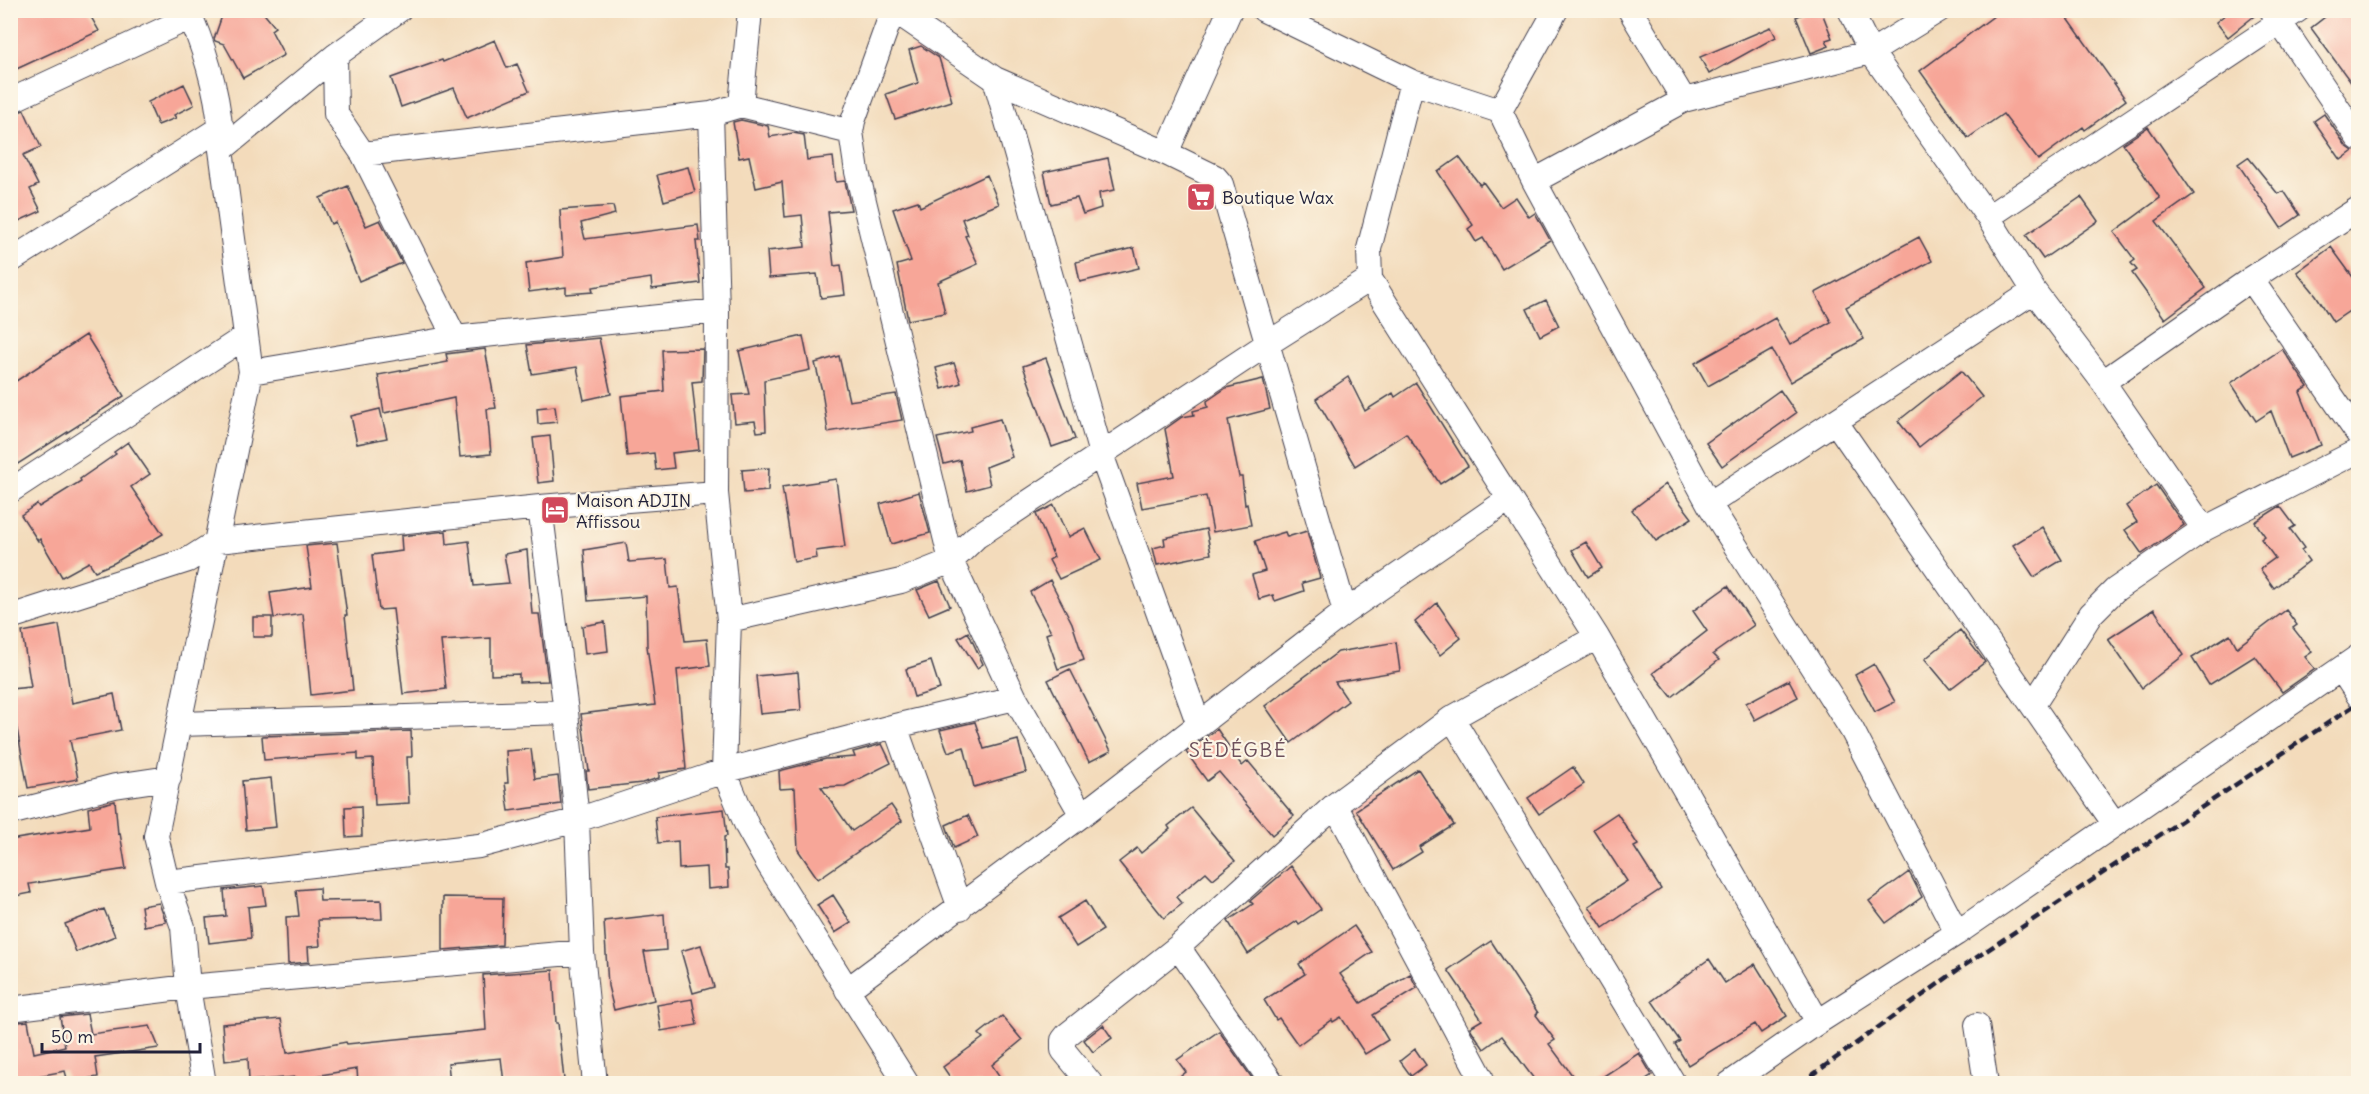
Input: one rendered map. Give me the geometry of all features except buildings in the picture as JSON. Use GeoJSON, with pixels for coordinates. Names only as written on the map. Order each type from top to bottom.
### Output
{"type":"FeatureCollection","features":[{"type":"Feature","properties":{"kind":"street"},"geometry":{"type":"LineString","coordinates":[[10,261],[221,138],[399,10]]}},
{"type":"Feature","properties":{"kind":"street"},"geometry":{"type":"LineString","coordinates":[[741,105],[750,10]]}},
{"type":"Feature","properties":{"kind":"street"},"geometry":{"type":"LineString","coordinates":[[1082,815],[1015,698],[951,561],[857,172],[851,132],[858,104],[894,10],[995,79],[1167,153],[1215,177],[1224,190],[1345,612]]}},
{"type":"Feature","properties":{"kind":"street"},"geometry":{"type":"LineString","coordinates":[[1167,153],[1230,10]]}},
{"type":"Feature","properties":{"kind":"street"},"geometry":{"type":"LineString","coordinates":[[1264,10],[1412,82],[1500,111],[1534,181],[1709,504],[1852,730],[1957,933]]}},
{"type":"Feature","properties":{"kind":"street"},"geometry":{"type":"LineString","coordinates":[[1500,111],[1556,10]]}},
{"type":"Feature","properties":{"kind":"street"},"geometry":{"type":"LineString","coordinates":[[1630,10],[1684,100]]}},
{"type":"Feature","properties":{"kind":"street"},"geometry":{"type":"LineString","coordinates":[[1850,10],[1871,52],[1988,216],[2034,291],[2103,382],[2204,529]]}},
{"type":"Feature","properties":{"kind":"street"},"geometry":{"type":"LineString","coordinates":[[1534,181],[1684,100],[1871,52],[1939,10]]}},
{"type":"Feature","properties":{"kind":"street"},"geometry":{"type":"LineString","coordinates":[[1988,216],[2283,15],[2358,138]]}},
{"type":"Feature","properties":{"kind":"street"},"geometry":{"type":"LineString","coordinates":[[10,101],[182,21],[192,20],[202,44],[221,138],[251,372],[156,836],[166,882],[183,927],[188,987],[204,1083]]}},
{"type":"Feature","properties":{"kind":"street"},"geometry":{"type":"LineString","coordinates":[[335,56],[336,114],[363,154],[455,338]]}},
{"type":"Feature","properties":{"kind":"street"},"geometry":{"type":"LineString","coordinates":[[995,79],[1101,454],[1199,725]]}},
{"type":"Feature","properties":{"kind":"street"},"geometry":{"type":"LineString","coordinates":[[1412,82],[1369,249],[1370,279],[1597,637],[1818,1022]]}},
{"type":"Feature","properties":{"kind":"street"},"geometry":{"type":"LineString","coordinates":[[363,154],[711,114],[741,105],[851,132]]}},
{"type":"Feature","properties":{"kind":"street"},"geometry":{"type":"LineString","coordinates":[[711,114],[717,311],[716,493],[729,620],[724,771],[747,826],[907,1083]]}},
{"type":"Feature","properties":{"kind":"street"},"geometry":{"type":"LineString","coordinates":[[2103,382],[2358,208]]}},
{"type":"Feature","properties":{"kind":"street"},"geometry":{"type":"LineString","coordinates":[[729,620],[902,581],[951,561],[976,537],[1267,344],[1370,279]]}},
{"type":"Feature","properties":{"kind":"street"},"geometry":{"type":"LineString","coordinates":[[2251,279],[2358,434]]}},
{"type":"Feature","properties":{"kind":"street"},"geometry":{"type":"LineString","coordinates":[[1709,504],[2034,291]]}},
{"type":"Feature","properties":{"kind":"street"},"geometry":{"type":"LineString","coordinates":[[251,372],[455,338],[717,311]]}},
{"type":"Feature","properties":{"kind":"street"},"geometry":{"type":"LineString","coordinates":[[10,491],[246,336]]}},
{"type":"Feature","properties":{"kind":"street"},"geometry":{"type":"LineString","coordinates":[[1835,422],[2114,823]]}},
{"type":"Feature","properties":{"kind":"street"},"geometry":{"type":"LineString","coordinates":[[2033,705],[2100,603],[2115,590],[2204,529],[2358,451]]}},
{"type":"Feature","properties":{"kind":"street"},"geometry":{"type":"LineString","coordinates":[[10,617],[188,560],[218,541],[540,507],[716,493]]}},
{"type":"Feature","properties":{"kind":"street"},"geometry":{"type":"LineString","coordinates":[[847,990],[960,908],[1345,612],[1509,499]]}},
{"type":"Feature","properties":{"kind":"street"},"geometry":{"type":"LineString","coordinates":[[540,507],[577,820],[582,952],[595,1083]]}},
{"type":"Feature","properties":{"kind":"street"},"geometry":{"type":"LineString","coordinates":[[1092,1083],[1063,1050],[1063,1040],[1178,947],[1335,805],[1452,718],[1597,637]]}},
{"type":"Feature","properties":{"kind":"street"},"geometry":{"type":"LineString","coordinates":[[1729,1083],[1818,1022],[1957,933],[2350,663],[2358,695]]}},
{"type":"Feature","properties":{"kind":"street"},"geometry":{"type":"LineString","coordinates":[[166,882],[479,846],[577,820],[724,771],[895,726],[1015,698]]}},
{"type":"Feature","properties":{"kind":"street"},"geometry":{"type":"LineString","coordinates":[[180,724],[566,712]]}},
{"type":"Feature","properties":{"kind":"street"},"geometry":{"type":"LineString","coordinates":[[1452,718],[1674,1083]]}},
{"type":"Feature","properties":{"kind":"street"},"geometry":{"type":"LineString","coordinates":[[895,726],[960,908]]}},
{"type":"Feature","properties":{"kind":"street"},"geometry":{"type":"LineString","coordinates":[[10,813],[115,786],[169,778]]}},
{"type":"Feature","properties":{"kind":"street"},"geometry":{"type":"LineString","coordinates":[[1335,805],[1479,1081]]}},
{"type":"Feature","properties":{"kind":"street"},"geometry":{"type":"LineString","coordinates":[[1178,947],[1273,1083]]}},
{"type":"Feature","properties":{"kind":"street"},"geometry":{"type":"LineString","coordinates":[[10,1010],[188,987],[582,952]]}},
{"type":"Feature","properties":{"kind":"street"},"geometry":{"type":"LineString","coordinates":[[1977,1025],[1986,1083]]}},
{"type":"Feature","properties":{"kind":"railway"},"geometry":{"type":"LineString","coordinates":[[1800,1084],[1959,969],[2358,703]]}},
{"type":"Feature","properties":{"kind":"place","name":"Boutique Wax"},"geometry":{"type":"Point","coordinates":[1201,197]}},
{"type":"Feature","properties":{"kind":"place","name":"Maison ADJIN Affissou"},"geometry":{"type":"Point","coordinates":[555,510]}},
{"type":"Feature","properties":{"kind":"district","name":"SÈDÉGBÉ"},"geometry":{"type":"Point","coordinates":[1238,749]}}]}
